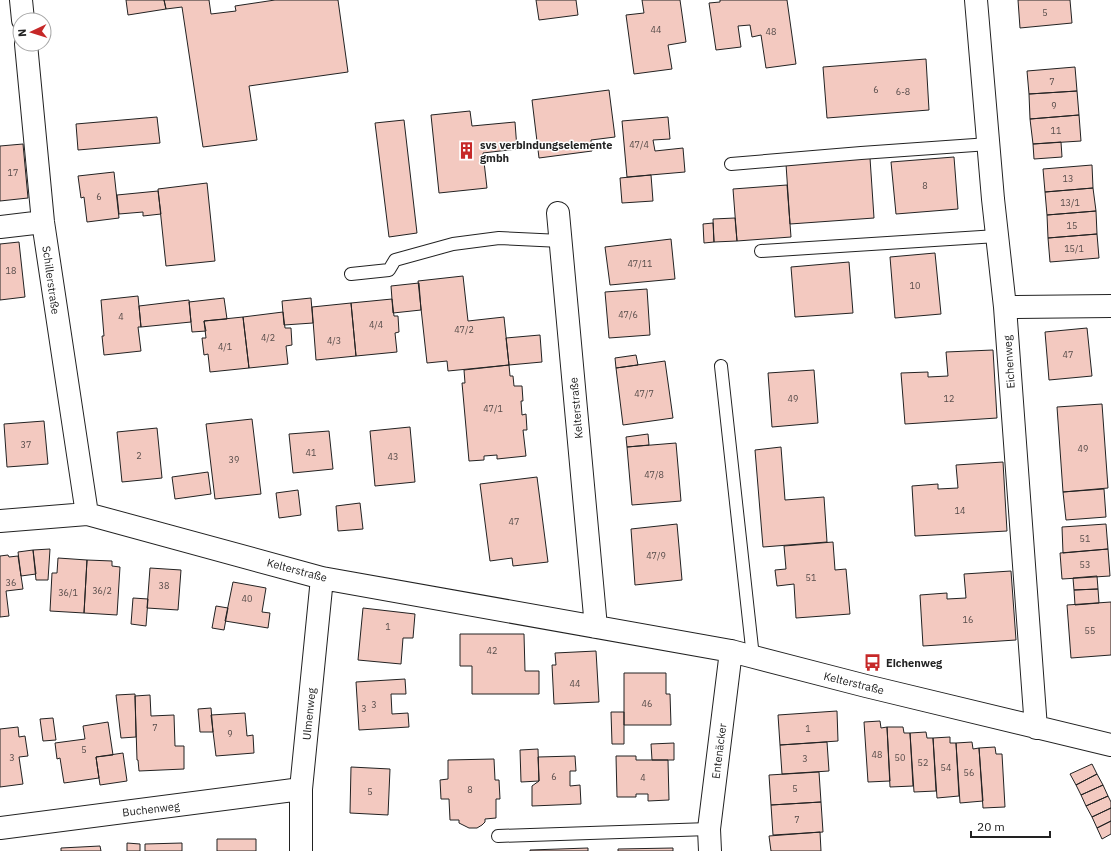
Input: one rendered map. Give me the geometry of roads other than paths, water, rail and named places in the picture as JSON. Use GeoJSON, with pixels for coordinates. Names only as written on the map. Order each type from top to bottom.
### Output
{"type":"FeatureCollection","features":[{"type":"Feature","properties":{"kind":"street"},"geometry":{"type":"LineString","coordinates":[[21,0],[22,12]]}},
{"type":"Feature","properties":{"kind":"street","name":"Eichenweg"},"geometry":{"type":"LineString","coordinates":[[976,0],[997,236],[1005,307],[1036,728]]}},
{"type":"Feature","properties":{"kind":"street","name":"Schillerstraße"},"geometry":{"type":"LineString","coordinates":[[27,52],[43,222],[86,514]]}},
{"type":"Feature","properties":{"kind":"street","name":"Kelterstraße"},"geometry":{"type":"LineString","coordinates":[[558,213],[596,627]]}},
{"type":"Feature","properties":{"kind":"street"},"geometry":{"type":"LineString","coordinates":[[0,227],[43,222]]}},
{"type":"Feature","properties":{"kind":"street"},"geometry":{"type":"LineString","coordinates":[[1005,307],[1111,306]]}},
{"type":"Feature","properties":{"kind":"street","name":"Kelterstraße"},"geometry":{"type":"LineString","coordinates":[[0,521],[86,514],[322,578],[731,651],[866,686],[1111,745]]}},
{"type":"Feature","properties":{"kind":"street","name":"Ulmenweg"},"geometry":{"type":"LineString","coordinates":[[301,851],[301,789],[322,578]]}},
{"type":"Feature","properties":{"kind":"street","name":"Entenäcker"},"geometry":{"type":"LineString","coordinates":[[710,851],[709,829],[731,651]]}},
{"type":"Feature","properties":{"kind":"street","name":"Buchenweg"},"geometry":{"type":"LineString","coordinates":[[0,828],[301,789]]}},
{"type":"Feature","properties":{"kind":"lane"},"geometry":{"type":"LineString","coordinates":[[731,164],[989,144]]}},
{"type":"Feature","properties":{"kind":"lane"},"geometry":{"type":"LineString","coordinates":[[761,251],[997,236]]}},
{"type":"Feature","properties":{"kind":"lane"},"geometry":{"type":"LineString","coordinates":[[351,274],[389,270],[396,260],[453,244],[500,238],[561,241]]}},
{"type":"Feature","properties":{"kind":"lane"},"geometry":{"type":"LineString","coordinates":[[721,366],[753,656]]}},
{"type":"Feature","properties":{"kind":"lane"},"geometry":{"type":"LineString","coordinates":[[498,836],[709,829]]}},
{"type":"Feature","properties":{"kind":"place","name":"svs verbindungselemente gmbh"},"geometry":{"type":"Point","coordinates":[467,151]}},
{"type":"Feature","properties":{"kind":"place","name":"Eichenweg"},"geometry":{"type":"Point","coordinates":[873,663]}}]}
